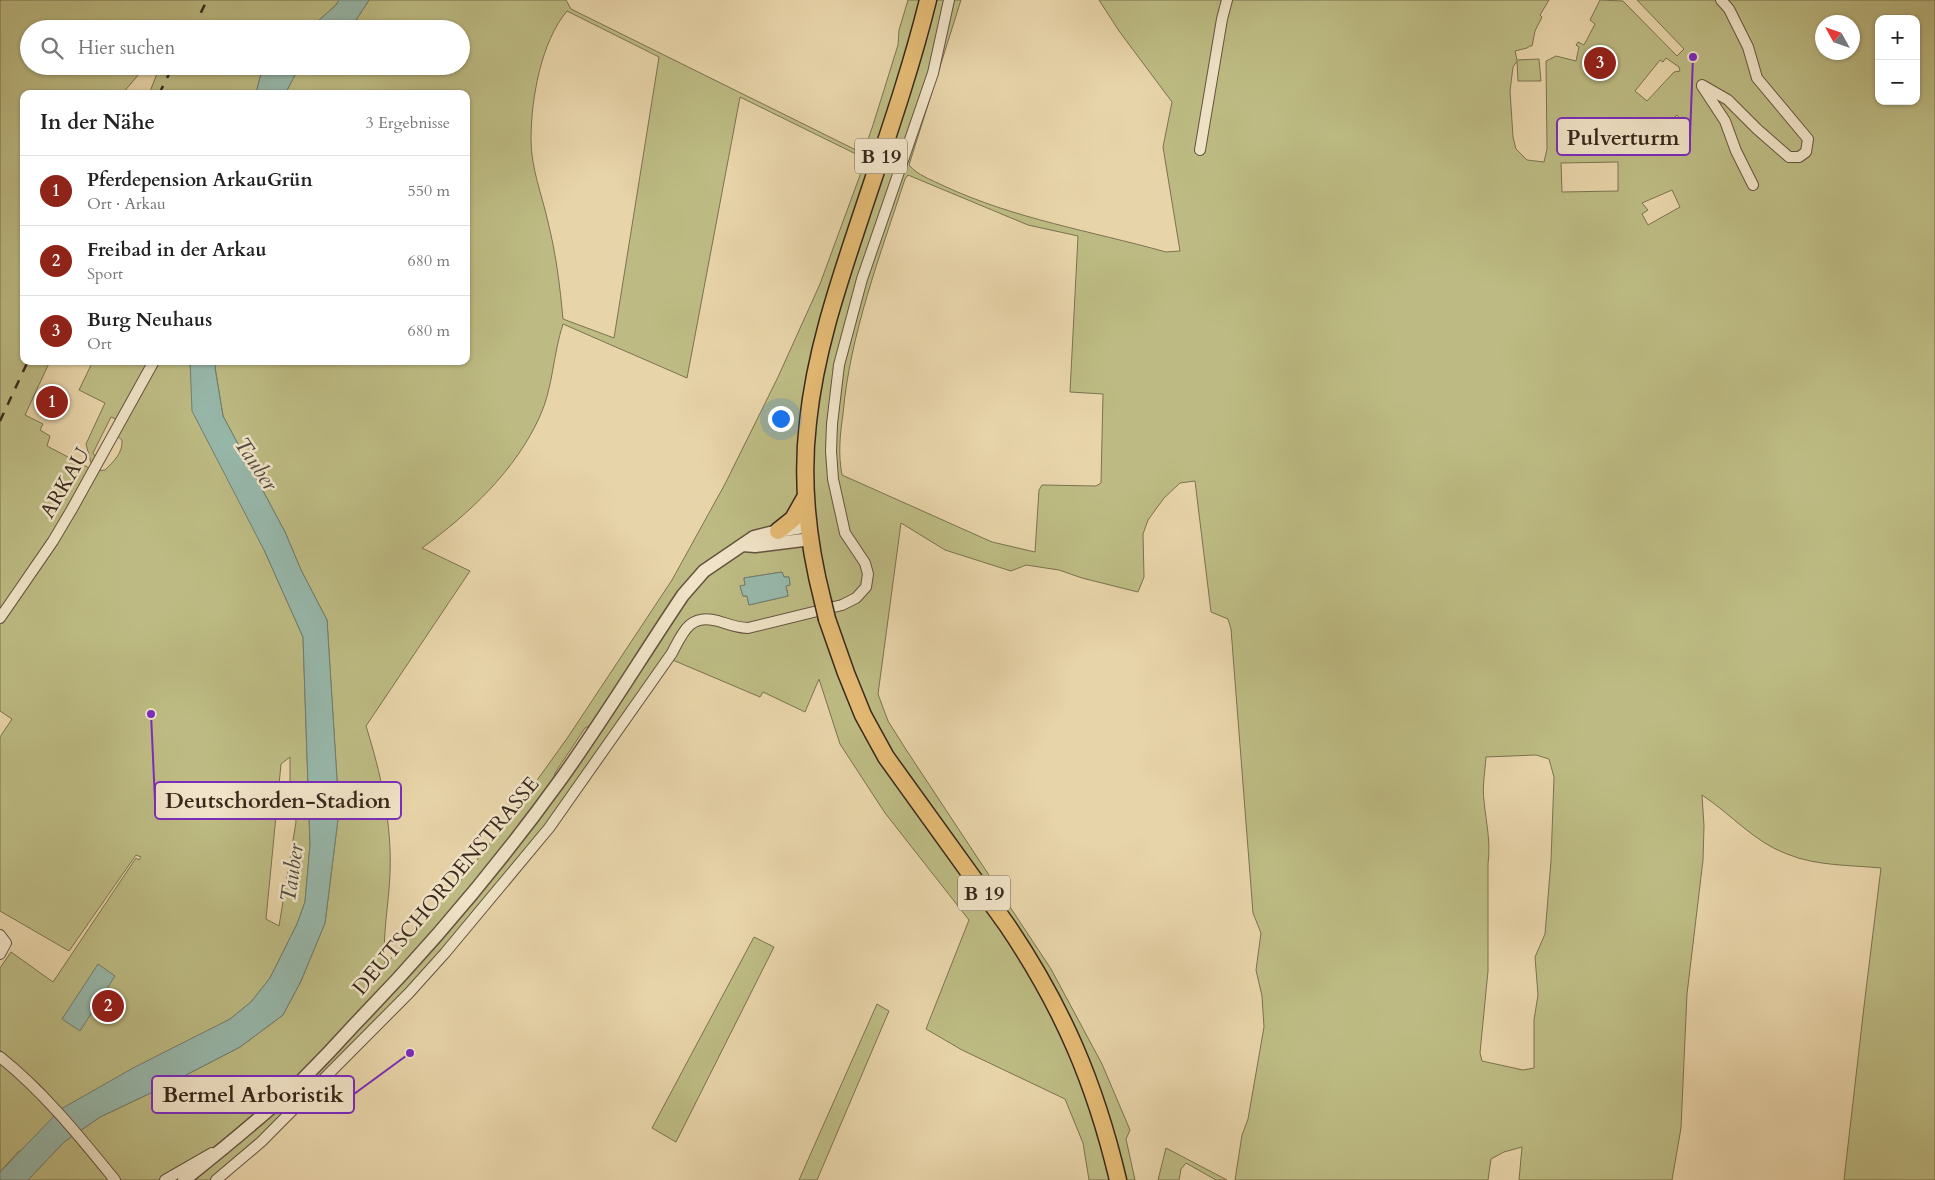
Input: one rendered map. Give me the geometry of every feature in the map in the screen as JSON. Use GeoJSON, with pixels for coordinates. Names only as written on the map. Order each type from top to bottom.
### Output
{"type":"FeatureCollection","features":[{"type":"Feature","properties":{"kind":"main road","name":"B 19"},"geometry":{"type":"LineString","coordinates":[[928,0],[899,102],[838,285],[822,343],[808,421],[806,496],[810,532],[827,618],[863,716],[886,757],[1023,948],[1059,1011],[1093,1090],[1107,1132],[1118,1180]]}},
{"type":"Feature","properties":{"kind":"main road"},"geometry":{"type":"LineString","coordinates":[[778,531],[793,519],[806,496]]}},
{"type":"Feature","properties":{"kind":"street"},"geometry":{"type":"LineString","coordinates":[[216,1180],[268,1135],[409,993],[445,953],[548,828],[672,653],[684,631],[691,623],[702,619],[716,620],[740,628],[748,628],[842,604],[856,598],[866,587],[868,574],[865,563],[845,533],[833,479],[831,451],[834,396],[839,365],[856,296],[933,73],[949,0]]}},
{"type":"Feature","properties":{"kind":"street"},"geometry":{"type":"LineString","coordinates":[[1200,150],[1222,19],[1227,0]]}},
{"type":"Feature","properties":{"kind":"street"},"geometry":{"type":"LineString","coordinates":[[1721,0],[1729,9],[1748,47],[1757,78],[1808,140],[1806,152],[1799,157],[1789,157],[1728,100],[1702,85],[1725,121],[1736,151],[1753,185]]}},
{"type":"Feature","properties":{"kind":"street","name":"ARKAU"},"geometry":{"type":"LineString","coordinates":[[0,618],[68,516],[152,365]]}},
{"type":"Feature","properties":{"kind":"street","name":"DEUTSCHORDENSTRASSE"},"geometry":{"type":"LineString","coordinates":[[184,1180],[225,1148],[301,1080],[387,991],[432,941],[506,852],[560,780],[603,719],[683,595],[704,571],[754,537],[778,531],[810,532]]}},
{"type":"Feature","properties":{"kind":"street"},"geometry":{"type":"LineString","coordinates":[[743,545],[755,546],[810,532]]}},
{"type":"Feature","properties":{"kind":"street"},"geometry":{"type":"LineString","coordinates":[[0,935],[6,943],[0,954]]}},
{"type":"Feature","properties":{"kind":"street"},"geometry":{"type":"LineString","coordinates":[[0,1057],[18,1071],[115,1180]]}},
{"type":"Feature","properties":{"kind":"street"},"geometry":{"type":"LineString","coordinates":[[165,1180],[200,1159],[225,1148]]}},
{"type":"Feature","properties":{"kind":"street"},"geometry":{"type":"LineString","coordinates":[[193,1180],[225,1148]]}},
{"type":"Feature","properties":{"kind":"street"},"geometry":{"type":"LineString","coordinates":[[107,1171],[121,1180]]}},
{"type":"Feature","properties":{"kind":"shaded area"},"geometry":{"type":"Polygon","coordinates":[[[0,0],[339,0],[319,20],[20,20],[20,75],[138,75],[125,90],[20,90],[20,365],[48,365],[25,415],[43,424],[40,430],[50,436],[47,446],[93,470],[86,444],[105,403],[79,390],[91,365],[190,365],[265,552],[303,637],[310,845],[305,902],[297,924],[270,978],[251,1002],[230,1019],[18,1152],[0,1172],[0,1057],[40,1093],[44,1089],[0,1050],[0,968],[11,952],[53,982],[136,858],[139,860],[141,857],[136,855],[69,951],[0,911],[0,737],[12,719],[0,711],[0,0]],[[111,417],[93,453],[99,462],[94,471],[105,470],[121,449],[122,440],[117,436],[121,421],[111,417]],[[290,757],[281,764],[266,919],[279,926],[296,822],[290,782],[290,757]]]}},
{"type":"Feature","properties":{"kind":"shaded area"},"geometry":{"type":"Polygon","coordinates":[[[339,0],[369,0],[356,20],[319,20],[339,0]]]}},
{"type":"Feature","properties":{"kind":"shaded area"},"geometry":{"type":"Polygon","coordinates":[[[369,0],[566,0],[571,9],[854,149],[861,150],[866,145],[873,125],[898,45],[899,30],[908,0],[961,0],[909,165],[916,172],[930,179],[998,207],[1166,252],[1180,251],[1163,147],[1172,102],[1119,31],[1099,0],[1549,0],[1540,15],[1542,17],[1535,31],[1532,46],[1515,51],[1517,60],[1539,59],[1541,81],[1518,81],[1517,61],[1513,67],[1510,91],[1513,137],[1516,149],[1527,160],[1544,162],[1547,149],[1546,61],[1556,56],[1576,61],[1579,47],[1576,45],[1578,42],[1584,45],[1595,24],[1590,20],[1600,0],[1623,1],[1677,56],[1684,49],[1637,0],[1935,0],[1935,1180],[1844,1180],[1881,868],[1821,863],[1787,854],[1753,835],[1702,795],[1704,826],[1703,860],[1687,994],[1681,1128],[1672,1180],[1519,1180],[1522,1147],[1504,1152],[1491,1159],[1488,1180],[1235,1180],[1242,1135],[1248,1119],[1264,1027],[1262,996],[1256,970],[1261,933],[1253,913],[1231,629],[1228,619],[1211,612],[1195,481],[1180,483],[1164,498],[1148,520],[1143,534],[1144,577],[1138,592],[1082,578],[1059,570],[1026,565],[1011,571],[945,550],[901,523],[878,694],[888,721],[1051,969],[1102,1064],[1130,1130],[1126,1139],[1135,1180],[1089,1180],[1083,1143],[1065,1099],[962,1050],[926,1029],[969,920],[885,813],[840,744],[819,679],[805,712],[763,692],[760,697],[668,658],[549,828],[445,953],[409,993],[261,1142],[216,1180],[193,1180],[209,1166],[223,1148],[199,1159],[165,1180],[121,1180],[109,1172],[115,1180],[28,1180],[64,1142],[100,1117],[240,1047],[283,1015],[301,981],[325,923],[339,811],[327,620],[301,570],[285,532],[223,416],[215,367],[216,365],[470,365],[470,90],[287,90],[295,75],[470,75],[470,20],[356,20],[369,0]],[[567,11],[550,38],[539,72],[531,124],[531,150],[555,258],[563,319],[614,338],[659,57],[567,11]],[[1666,58],[1663,62],[1660,60],[1635,91],[1647,101],[1674,72],[1680,71],[1679,67],[1666,58]],[[740,97],[687,378],[563,324],[548,394],[530,436],[505,473],[490,490],[457,521],[422,548],[470,571],[366,726],[381,780],[389,836],[390,873],[384,943],[385,965],[462,879],[515,811],[568,737],[672,580],[725,484],[778,377],[820,284],[866,159],[740,97]],[[1677,115],[1663,127],[1672,137],[1689,123],[1685,119],[1682,121],[1677,115]],[[1618,162],[1561,163],[1562,192],[1618,191],[1618,162]],[[908,175],[905,179],[867,295],[852,354],[841,429],[840,460],[842,475],[992,542],[1035,552],[1039,490],[1042,485],[1096,486],[1101,483],[1103,394],[1070,392],[1078,236],[1028,225],[908,175]],[[1672,190],[1642,203],[1648,210],[1642,214],[1648,225],[1680,207],[1672,190]],[[806,497],[792,520],[784,527],[743,545],[755,546],[810,539],[806,497]],[[782,572],[744,578],[745,585],[740,586],[743,596],[747,596],[749,605],[788,596],[786,586],[790,585],[789,577],[784,577],[782,572]],[[602,719],[585,728],[555,773],[551,791],[602,719]],[[1536,755],[1486,757],[1483,790],[1489,848],[1488,971],[1480,1053],[1482,1061],[1523,1070],[1534,1068],[1534,1020],[1538,995],[1535,957],[1545,934],[1551,861],[1554,777],[1549,759],[1536,755]]]}},
{"type":"Feature","properties":{"kind":"shaded area"},"geometry":{"type":"Polygon","coordinates":[[[156,75],[261,75],[257,90],[151,90],[156,75]]]}},
{"type":"Feature","properties":{"kind":"shaded area"},"geometry":{"type":"Polygon","coordinates":[[[261,75],[295,75],[287,90],[257,90],[261,75]]]}},
{"type":"Feature","properties":{"kind":"shaded area"},"geometry":{"type":"Polygon","coordinates":[[[190,365],[216,365],[223,416],[285,532],[301,570],[327,620],[339,811],[325,923],[301,981],[283,1015],[240,1047],[100,1117],[64,1142],[28,1180],[0,1180],[0,1172],[61,1109],[133,1068],[230,1019],[251,1002],[270,978],[297,924],[305,902],[310,845],[303,637],[265,552],[192,411],[190,365]]]}},
{"type":"Feature","properties":{"kind":"shaded area"},"geometry":{"type":"Polygon","coordinates":[[[782,572],[784,577],[789,577],[790,585],[786,586],[788,596],[749,605],[747,596],[743,596],[740,586],[745,585],[744,578],[782,572]]]}},
{"type":"Feature","properties":{"kind":"shaded area"},"geometry":{"type":"Polygon","coordinates":[[[754,937],[774,947],[676,1142],[652,1128],[754,937]]]}},
{"type":"Feature","properties":{"kind":"shaded area"},"geometry":{"type":"Polygon","coordinates":[[[98,964],[115,976],[80,1031],[62,1019],[98,964]]]}},
{"type":"Feature","properties":{"kind":"shaded area"},"geometry":{"type":"Polygon","coordinates":[[[877,1004],[889,1011],[817,1180],[799,1180],[877,1004]]]}},
{"type":"Feature","properties":{"kind":"shaded area"},"geometry":{"type":"Polygon","coordinates":[[[1166,1148],[1227,1180],[1216,1180],[1186,1163],[1181,1169],[1179,1180],[1158,1180],[1166,1148]]]}},
{"type":"Feature","properties":{"kind":"railway"},"geometry":{"type":"LineString","coordinates":[[197,20],[207,0]]}},
{"type":"Feature","properties":{"kind":"railway"},"geometry":{"type":"LineString","coordinates":[[161,90],[168,75]]}},
{"type":"Feature","properties":{"kind":"railway"},"geometry":{"type":"LineString","coordinates":[[0,421],[26,365]]}},
{"type":"Feature","properties":{"kind":"place","name":"Pulverturm"},"geometry":{"type":"Point","coordinates":[1693,57]}},
{"type":"Feature","properties":{"kind":"place","name":"Burg Neuhaus"},"geometry":{"type":"Point","coordinates":[1600,63]}},
{"type":"Feature","properties":{"kind":"place","name":"Pferdepension ArkauGrün"},"geometry":{"type":"Point","coordinates":[52,402]}},
{"type":"Feature","properties":{"kind":"place","name":"Deutschorden-Stadion"},"geometry":{"type":"Point","coordinates":[151,714]}},
{"type":"Feature","properties":{"kind":"place","name":"Freibad in der Arkau"},"geometry":{"type":"Point","coordinates":[108,1006]}},
{"type":"Feature","properties":{"kind":"place","name":"Bermel Arboristik"},"geometry":{"type":"Point","coordinates":[410,1053]}},
{"type":"Feature","properties":{"kind":"water label","name":"Tauber"},"geometry":{"type":"Point","coordinates":[256,464]}},
{"type":"Feature","properties":{"kind":"water label","name":"Tauber"},"geometry":{"type":"Point","coordinates":[292,873]}}]}
